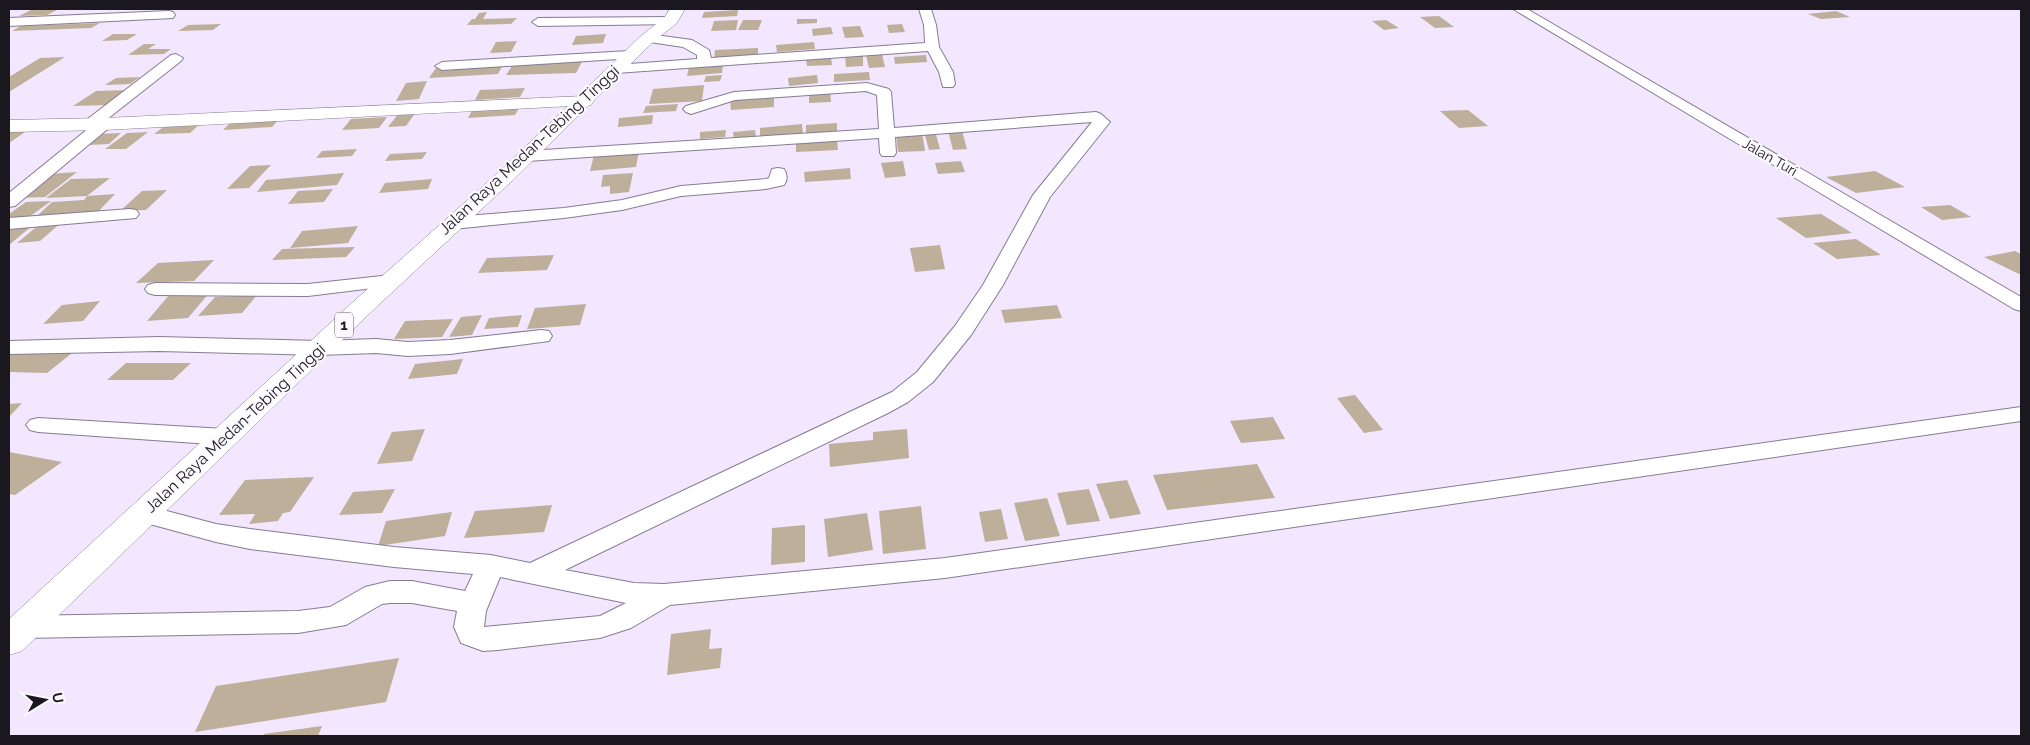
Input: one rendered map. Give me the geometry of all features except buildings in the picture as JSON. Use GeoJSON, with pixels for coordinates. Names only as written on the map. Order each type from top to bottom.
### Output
{"type":"FeatureCollection","features":[{"type":"Feature","properties":{"kind":"main road","name":"Jalan Raya Medan-Tebing Tinggi"},"geometry":{"type":"LineString","coordinates":[[16,634],[453,223],[487,194],[673,15]]}},
{"type":"Feature","properties":{"kind":"main road"},"geometry":{"type":"LineString","coordinates":[[9,126],[98,124],[585,101]]}},
{"type":"Feature","properties":{"kind":"street"},"geometry":{"type":"LineString","coordinates":[[925,9],[930,25],[932,48],[946,72],[948,84]]}},
{"type":"Feature","properties":{"kind":"street","name":"Jalan Turi"},"geometry":{"type":"LineString","coordinates":[[1519,9],[2021,305]]}},
{"type":"Feature","properties":{"kind":"street"},"geometry":{"type":"LineString","coordinates":[[9,22],[168,15]]}},
{"type":"Feature","properties":{"kind":"street"},"geometry":{"type":"LineString","coordinates":[[538,22],[673,15]]}},
{"type":"Feature","properties":{"kind":"street"},"geometry":{"type":"LineString","coordinates":[[648,38],[687,43],[704,53],[704,60],[700,64]]}},
{"type":"Feature","properties":{"kind":"street"},"geometry":{"type":"LineString","coordinates":[[442,66],[623,62],[700,64],[932,48]]}},
{"type":"Feature","properties":{"kind":"street"},"geometry":{"type":"LineString","coordinates":[[9,202],[176,58]]}},
{"type":"Feature","properties":{"kind":"street"},"geometry":{"type":"LineString","coordinates":[[691,109],[734,96],[830,88],[867,87],[884,92],[888,153]]}},
{"type":"Feature","properties":{"kind":"street"},"geometry":{"type":"LineString","coordinates":[[16,634],[298,622],[336,617],[375,595],[482,583],[533,573],[900,397],[925,377],[963,330],[993,285],[1042,195],[1102,122],[1096,118],[973,133],[886,134],[778,157],[527,156]]}},
{"type":"Feature","properties":{"kind":"street"},"geometry":{"type":"LineString","coordinates":[[453,223],[564,213],[622,205],[681,191],[766,184],[778,181],[778,157]]}},
{"type":"Feature","properties":{"kind":"street"},"geometry":{"type":"LineString","coordinates":[[9,224],[130,214]]}},
{"type":"Feature","properties":{"kind":"street"},"geometry":{"type":"LineString","coordinates":[[155,289],[308,290],[391,281]]}},
{"type":"Feature","properties":{"kind":"street"},"geometry":{"type":"LineString","coordinates":[[9,348],[159,344],[320,348],[376,346],[408,349],[450,347],[541,336]]}},
{"type":"Feature","properties":{"kind":"street"},"geometry":{"type":"LineString","coordinates":[[533,573],[634,594],[664,595],[946,568],[2021,414]]}},
{"type":"Feature","properties":{"kind":"street"},"geometry":{"type":"LineString","coordinates":[[38,425],[225,437]]}},
{"type":"Feature","properties":{"kind":"street"},"geometry":{"type":"LineString","coordinates":[[144,514],[216,533],[394,557],[482,583]]}},
{"type":"Feature","properties":{"kind":"street"},"geometry":{"type":"LineString","coordinates":[[482,583],[468,628],[472,635],[483,639],[600,627],[621,620],[664,595]]}}]}
